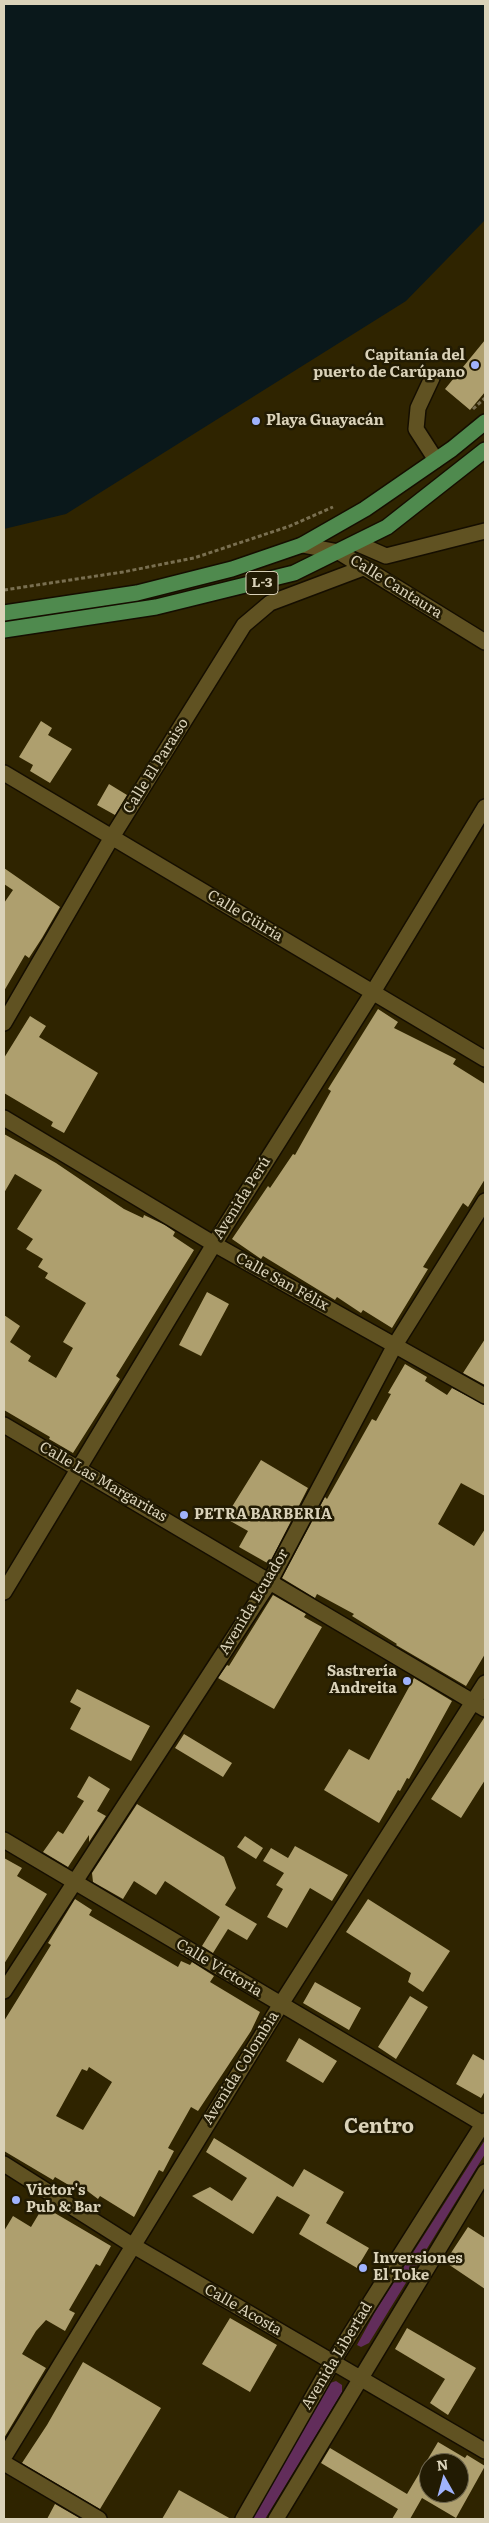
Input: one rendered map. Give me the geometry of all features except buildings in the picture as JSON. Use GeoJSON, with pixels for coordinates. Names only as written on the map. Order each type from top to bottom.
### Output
{"type":"FeatureCollection","features":[{"type":"Feature","properties":{"kind":"main road","name":"L-3"},"geometry":{"type":"LineString","coordinates":[[4,613],[137,593],[232,569],[302,545],[365,509],[436,460],[485,422]]}},
{"type":"Feature","properties":{"kind":"main road","name":"L-3"},"geometry":{"type":"LineString","coordinates":[[4,630],[156,607],[268,581],[294,573],[387,527],[485,450]]}},
{"type":"Feature","properties":{"kind":"street"},"geometry":{"type":"LineString","coordinates":[[432,378],[418,408],[416,429],[436,460]]}},
{"type":"Feature","properties":{"kind":"street"},"geometry":{"type":"LineString","coordinates":[[356,543],[386,556],[485,531]]}},
{"type":"Feature","properties":{"kind":"street","name":"Calle Cantaura"},"geometry":{"type":"LineString","coordinates":[[302,545],[339,552],[485,642]]}},
{"type":"Feature","properties":{"kind":"street","name":"Calle El Paraiso"},"geometry":{"type":"LineString","coordinates":[[4,1023],[112,837],[244,625],[270,604],[363,568]]}},
{"type":"Feature","properties":{"kind":"street","name":"Calle Güiria"},"geometry":{"type":"LineString","coordinates":[[4,773],[485,1059]]}},
{"type":"Feature","properties":{"kind":"street","name":"Avenida Perú"},"geometry":{"type":"LineString","coordinates":[[4,1592],[214,1244],[373,992],[485,807]]}},
{"type":"Feature","properties":{"kind":"street","name":"Calle San Félix"},"geometry":{"type":"LineString","coordinates":[[4,1118],[214,1244],[485,1396]]}},
{"type":"Feature","properties":{"kind":"street","name":"Avenida Ecuador"},"geometry":{"type":"LineString","coordinates":[[4,1991],[269,1583],[395,1345],[485,1201]]}},
{"type":"Feature","properties":{"kind":"street","name":"Calle Las Margaritas"},"geometry":{"type":"LineString","coordinates":[[4,1425],[195,1536],[269,1583],[480,1705]]}},
{"type":"Feature","properties":{"kind":"street","name":"Avenida Colombia"},"geometry":{"type":"LineString","coordinates":[[4,2457],[281,2004],[480,1705],[485,1683]]}},
{"type":"Feature","properties":{"kind":"street","name":"Calle Victoria"},"geometry":{"type":"LineString","coordinates":[[4,1840],[485,2123]]}},
{"type":"Feature","properties":{"kind":"street","name":"Avenida Libertad"},"geometry":{"type":"LineString","coordinates":[[243,2519],[332,2362],[485,2123]]}},
{"type":"Feature","properties":{"kind":"street","name":"Calle Acosta"},"geometry":{"type":"LineString","coordinates":[[4,2164],[132,2245],[485,2451]]}},
{"type":"Feature","properties":{"kind":"street","name":"Avenida Libertad"},"geometry":{"type":"LineString","coordinates":[[276,2519],[359,2378],[485,2172]]}},
{"type":"Feature","properties":{"kind":"street"},"geometry":{"type":"LineString","coordinates":[[4,2463],[99,2519]]}},
{"type":"Feature","properties":{"kind":"path"},"geometry":{"type":"LineString","coordinates":[[471,410],[485,398]]}},
{"type":"Feature","properties":{"kind":"path"},"geometry":{"type":"LineString","coordinates":[[4,590],[123,572],[194,558],[290,526],[336,506]]}},
{"type":"Feature","properties":{"kind":"shaded area"},"geometry":{"type":"Polygon","coordinates":[[[4,4],[485,4],[485,220],[406,301],[66,514],[4,529],[4,4]]]}},
{"type":"Feature","properties":{"kind":"shaded area"},"geometry":{"type":"Polygon","coordinates":[[[485,2140],[485,2154],[369,2343],[361,2347],[357,2345],[375,2312],[485,2140]]]}},
{"type":"Feature","properties":{"kind":"shaded area"},"geometry":{"type":"Polygon","coordinates":[[[336,2381],[342,2385],[342,2392],[265,2519],[250,2519],[330,2383],[336,2381]]]}},
{"type":"Feature","properties":{"kind":"place","name":"Capitanía del puerto de Carúpano"},"geometry":{"type":"Point","coordinates":[475,365]}},
{"type":"Feature","properties":{"kind":"place","name":"Playa Guayacán"},"geometry":{"type":"Point","coordinates":[256,421]}},
{"type":"Feature","properties":{"kind":"place","name":"PETRA BARBERIA"},"geometry":{"type":"Point","coordinates":[184,1515]}},
{"type":"Feature","properties":{"kind":"place","name":"Sastrería Andreita"},"geometry":{"type":"Point","coordinates":[407,1681]}},
{"type":"Feature","properties":{"kind":"place","name":"Victor's Pub & Bar"},"geometry":{"type":"Point","coordinates":[16,2200]}},
{"type":"Feature","properties":{"kind":"place","name":"Inversiones El Toke"},"geometry":{"type":"Point","coordinates":[363,2268]}},
{"type":"Feature","properties":{"kind":"district","name":"Centro"},"geometry":{"type":"Point","coordinates":[379,2127]}}]}
